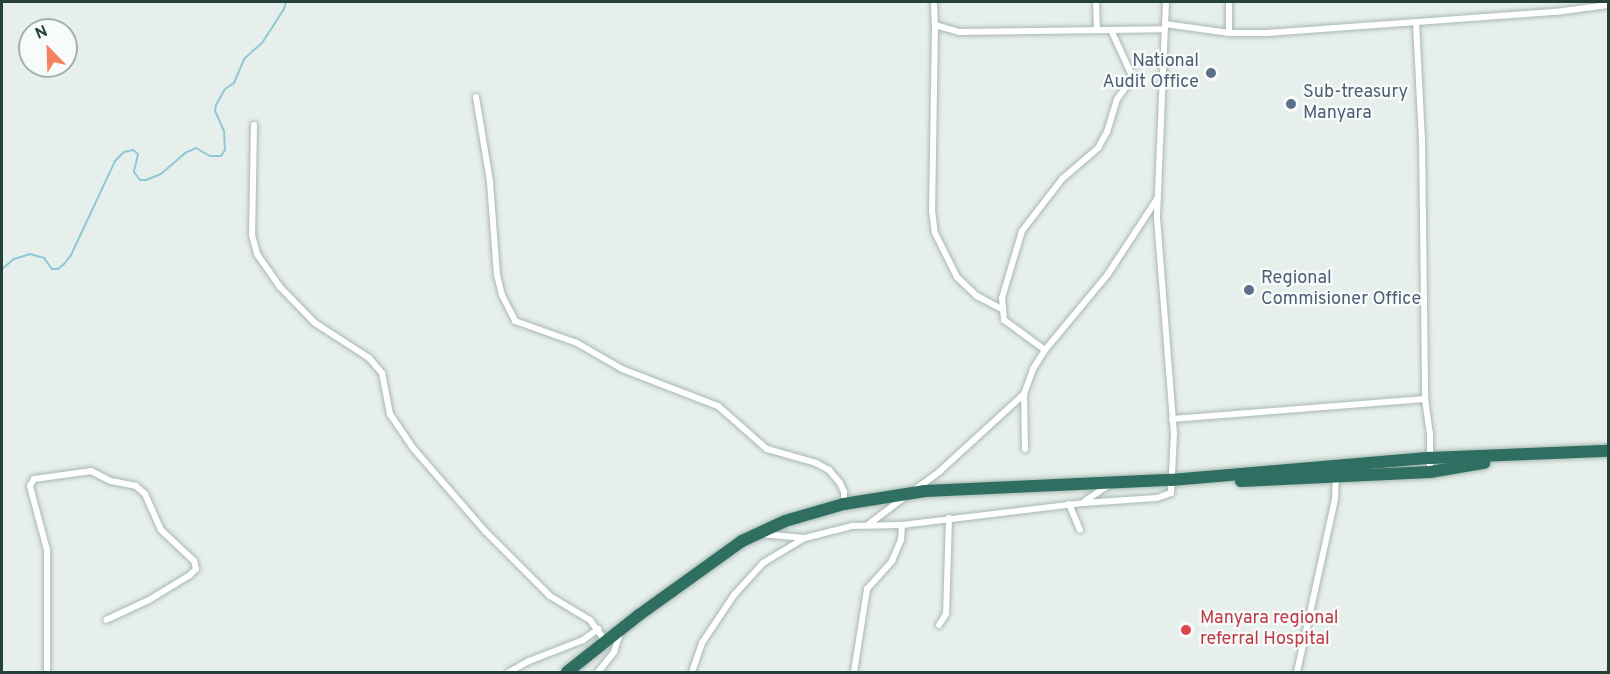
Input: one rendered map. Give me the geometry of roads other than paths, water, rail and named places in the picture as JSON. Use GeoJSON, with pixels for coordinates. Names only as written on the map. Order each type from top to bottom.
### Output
{"type":"FeatureCollection","features":[{"type":"Feature","properties":{"kind":"highway"},"geometry":{"type":"LineString","coordinates":[[567,672],[755,533],[785,521],[844,504],[909,493],[1192,478],[1261,482],[1430,458],[1608,451]]}},
{"type":"Feature","properties":{"kind":"highway"},"geometry":{"type":"LineString","coordinates":[[1336,472],[1430,472],[1530,455]]}},
{"type":"Feature","properties":{"kind":"street"},"geometry":{"type":"LineString","coordinates":[[934,2],[932,203],[935,233],[957,278],[977,296],[1001,309]]}},
{"type":"Feature","properties":{"kind":"street"},"geometry":{"type":"LineString","coordinates":[[1096,2],[1097,30]]}},
{"type":"Feature","properties":{"kind":"street"},"geometry":{"type":"LineString","coordinates":[[692,672],[702,643],[734,594],[763,563],[805,538],[868,524],[902,525],[1069,504],[1164,496],[1171,493],[1174,447],[1165,296],[1157,232],[1166,2]]}},
{"type":"Feature","properties":{"kind":"street"},"geometry":{"type":"LineString","coordinates":[[1229,2],[1229,33]]}},
{"type":"Feature","properties":{"kind":"street"},"geometry":{"type":"LineString","coordinates":[[1576,2],[1576,9]]}},
{"type":"Feature","properties":{"kind":"street"},"geometry":{"type":"LineString","coordinates":[[935,25],[958,32],[977,33],[1111,30],[1165,26],[1229,33],[1267,33],[1327,26],[1416,22],[1608,5]]}},
{"type":"Feature","properties":{"kind":"street"},"geometry":{"type":"LineString","coordinates":[[1416,22],[1422,140],[1425,399],[1430,472]]}},
{"type":"Feature","properties":{"kind":"street"},"geometry":{"type":"LineString","coordinates":[[1045,350],[1004,320],[1001,309],[1008,272],[1022,231],[1062,179],[1098,148],[1107,132],[1117,99],[1133,78],[1111,30]]}},
{"type":"Feature","properties":{"kind":"street"},"geometry":{"type":"LineString","coordinates":[[476,97],[490,182],[497,275],[502,295],[515,321],[577,343],[622,369],[718,406],[767,449],[816,463],[829,470],[844,492],[844,504]]}},
{"type":"Feature","properties":{"kind":"street"},"geometry":{"type":"LineString","coordinates":[[254,125],[252,235],[257,254],[280,287],[315,323],[369,358],[382,373],[390,414],[413,448],[485,531],[550,596],[561,605],[590,620],[606,642]]}},
{"type":"Feature","properties":{"kind":"street"},"geometry":{"type":"LineString","coordinates":[[1025,450],[1024,394],[1028,379],[1045,350],[1108,274],[1158,198]]}},
{"type":"Feature","properties":{"kind":"street"},"geometry":{"type":"LineString","coordinates":[[868,524],[896,506],[909,493],[940,471],[1024,394]]}},
{"type":"Feature","properties":{"kind":"street"},"geometry":{"type":"LineString","coordinates":[[1172,419],[1425,399]]}},
{"type":"Feature","properties":{"kind":"street"},"geometry":{"type":"LineString","coordinates":[[47,672],[47,549],[30,486],[34,478],[91,471],[111,481],[141,488],[161,530],[194,561],[196,568],[190,575],[148,600],[106,620]]}},
{"type":"Feature","properties":{"kind":"street"},"geometry":{"type":"LineString","coordinates":[[1297,672],[1335,499],[1336,472]]}},
{"type":"Feature","properties":{"kind":"street"},"geometry":{"type":"LineString","coordinates":[[1083,503],[1112,483]]}},
{"type":"Feature","properties":{"kind":"street"},"geometry":{"type":"LineString","coordinates":[[1069,504],[1080,530]]}},
{"type":"Feature","properties":{"kind":"street"},"geometry":{"type":"LineString","coordinates":[[939,625],[946,614],[949,518]]}},
{"type":"Feature","properties":{"kind":"street"},"geometry":{"type":"LineString","coordinates":[[854,672],[867,589],[892,561],[901,540],[902,525]]}},
{"type":"Feature","properties":{"kind":"street"},"geometry":{"type":"LineString","coordinates":[[755,533],[805,538]]}},
{"type":"Feature","properties":{"kind":"street"},"geometry":{"type":"LineString","coordinates":[[509,672],[529,661],[583,640],[598,629]]}},
{"type":"Feature","properties":{"kind":"street"},"geometry":{"type":"LineString","coordinates":[[598,672],[614,652],[621,630]]}},
{"type":"Feature","properties":{"kind":"waterway"},"geometry":{"type":"LineString","coordinates":[[2,269],[14,259],[30,254],[44,258],[52,269],[58,269],[64,264],[71,255],[115,161],[124,152],[133,150],[138,154],[134,172],[140,180],[161,174],[185,153],[196,148],[210,156],[221,156],[225,150],[224,131],[215,111],[216,105],[225,89],[234,83],[244,59],[262,43],[284,9],[286,2]]}},
{"type":"Feature","properties":{"kind":"place","name":"National Audit Office"},"geometry":{"type":"Point","coordinates":[1211,73]}},
{"type":"Feature","properties":{"kind":"place","name":"Sub-treasury Manyara"},"geometry":{"type":"Point","coordinates":[1291,104]}},
{"type":"Feature","properties":{"kind":"place","name":"Regional Commisioner Office"},"geometry":{"type":"Point","coordinates":[1249,290]}},
{"type":"Feature","properties":{"kind":"place","name":"Manyara regional referral Hospital"},"geometry":{"type":"Point","coordinates":[1186,630]}}]}
